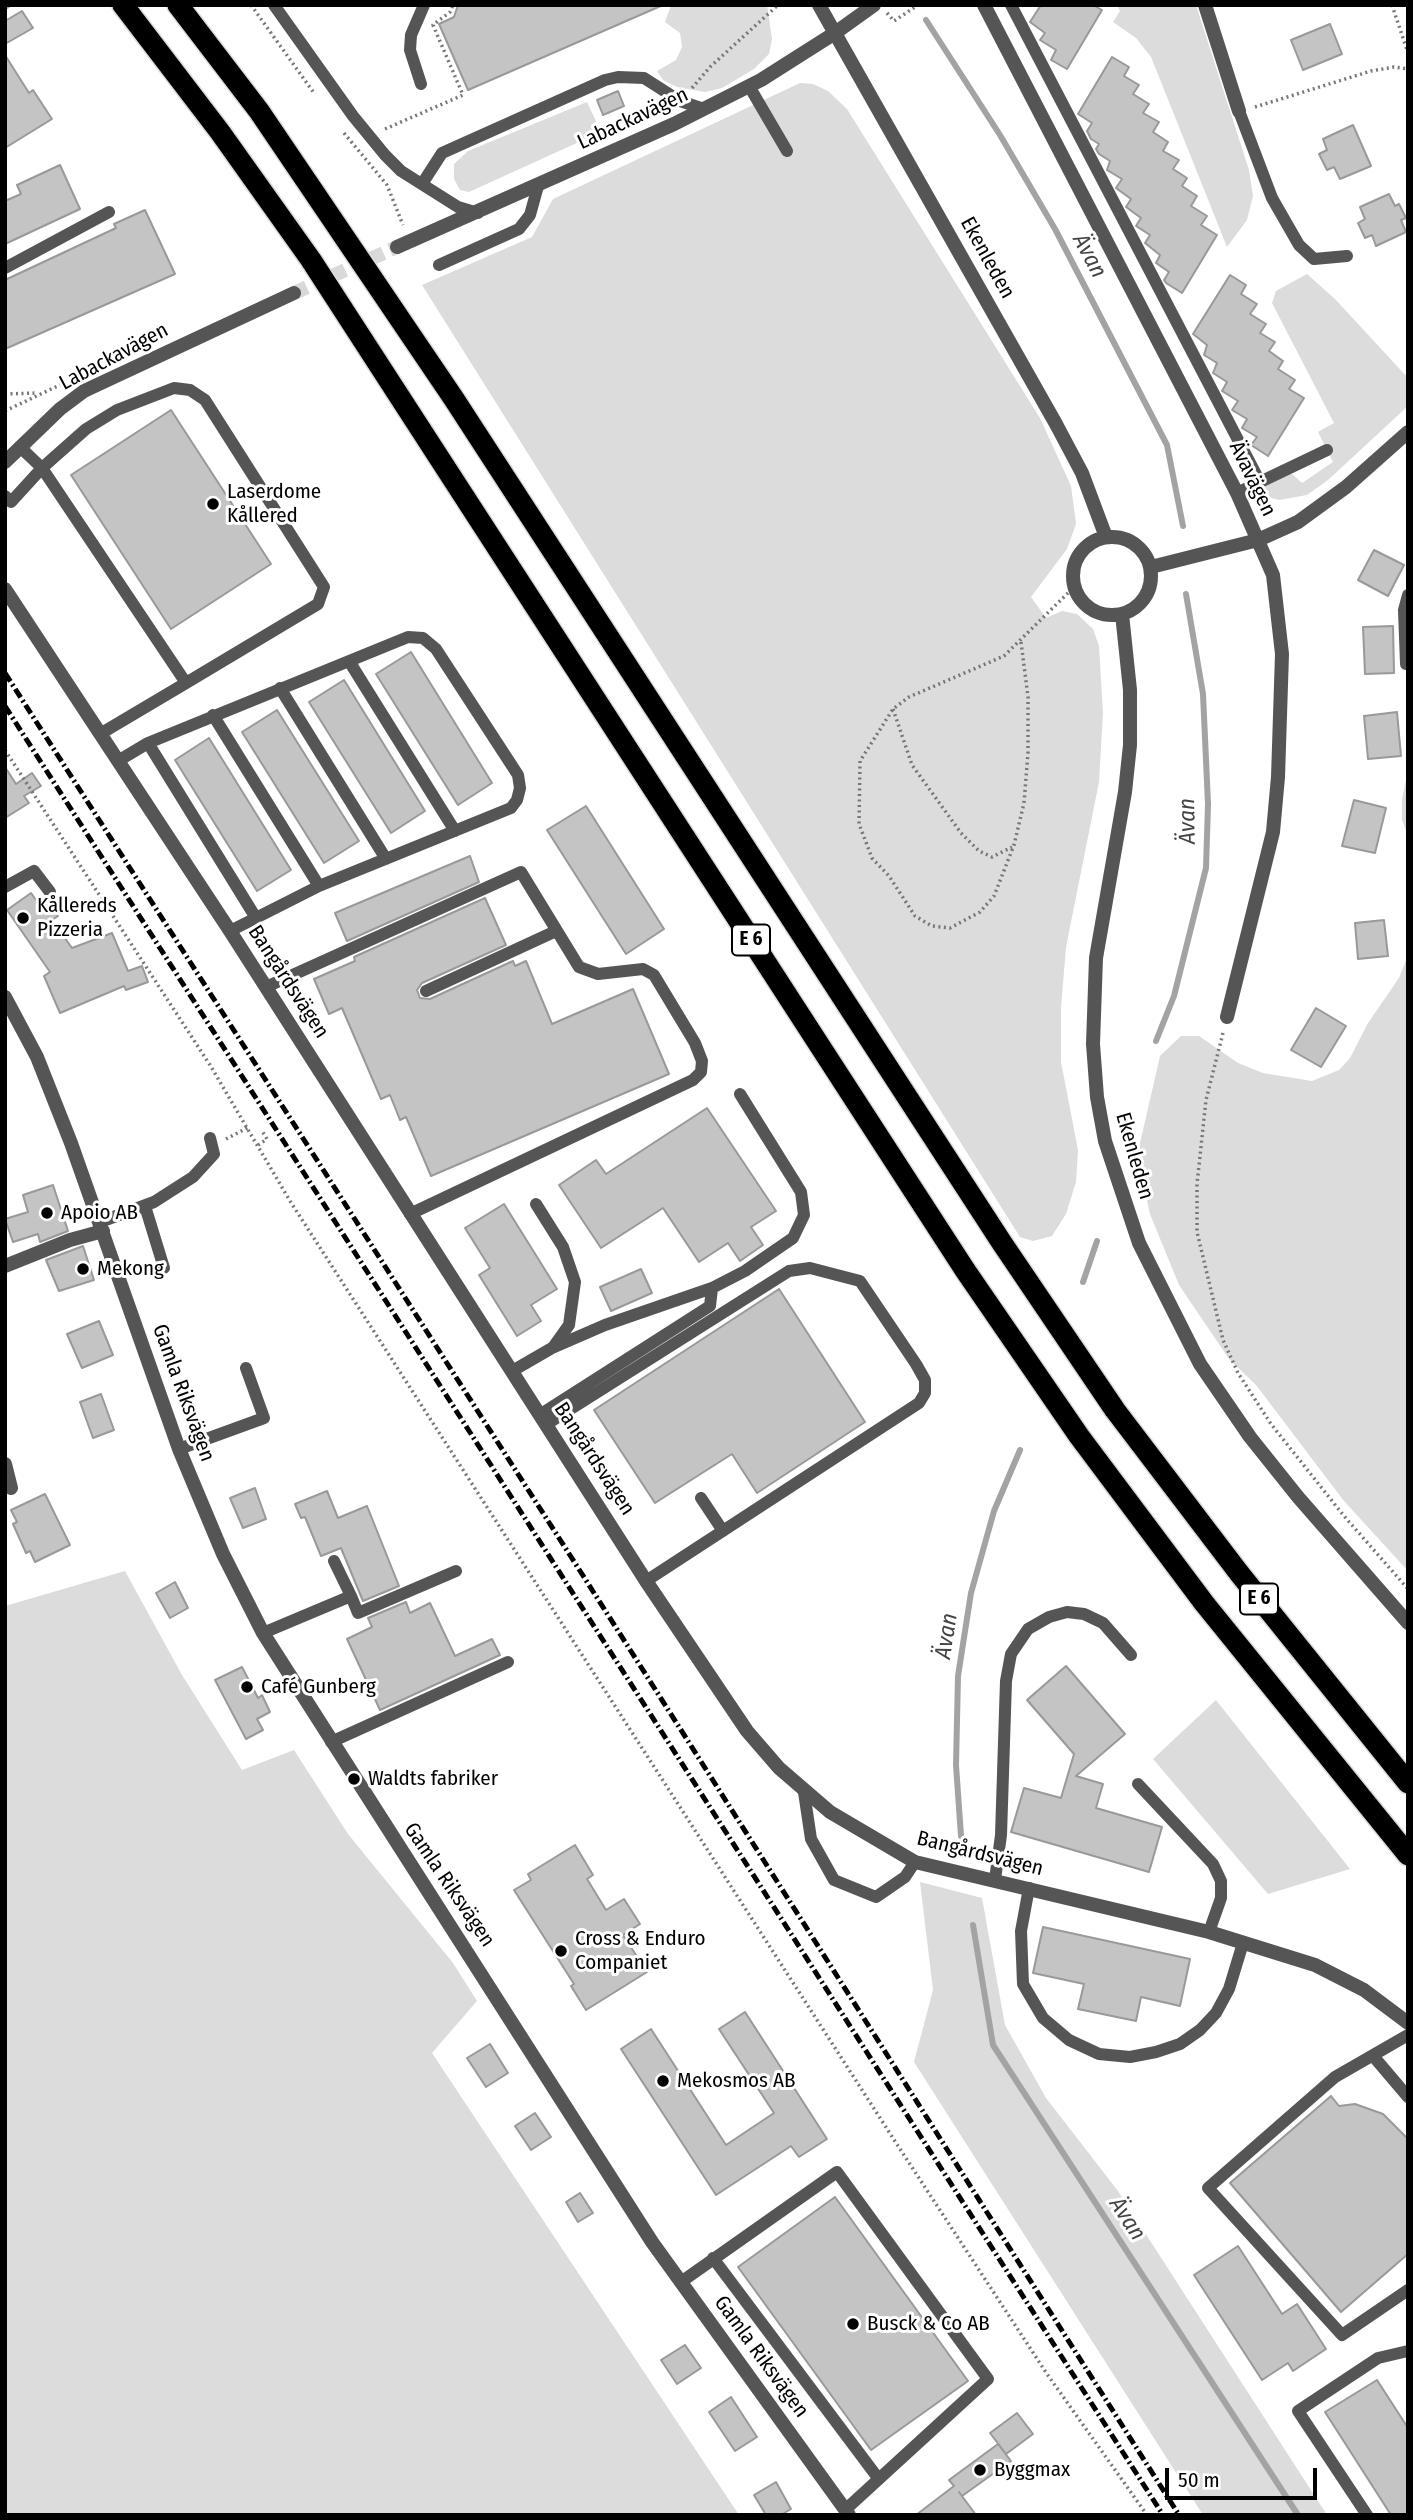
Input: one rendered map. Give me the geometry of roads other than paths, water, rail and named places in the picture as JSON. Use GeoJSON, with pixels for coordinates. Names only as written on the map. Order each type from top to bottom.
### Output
{"type":"FeatureCollection","features":[{"type":"Feature","properties":{"kind":"highway","name":"E 6"},"geometry":{"type":"LineString","coordinates":[[123,5],[219,132],[326,283],[957,1259],[1079,1436],[1204,1603],[1408,1855]]}},
{"type":"Feature","properties":{"kind":"highway","name":"E 6"},"geometry":{"type":"LineString","coordinates":[[178,5],[258,111],[454,399],[987,1220],[1115,1410],[1239,1573],[1408,1783]]}},
{"type":"Feature","properties":{"kind":"street","name":"Ekenleden"},"geometry":{"type":"LineString","coordinates":[[819,5],[1056,424],[1082,473],[1106,537]]}},
{"type":"Feature","properties":{"kind":"street","name":"Labackavägen"},"geometry":{"type":"LineString","coordinates":[[397,247],[478,213],[704,109],[749,86],[835,33],[874,5]]}},
{"type":"Feature","properties":{"kind":"street","name":"Ävavägen"},"geometry":{"type":"LineString","coordinates":[[984,5],[1237,494],[1273,575],[1282,654],[1278,777],[1273,832],[1227,1017]]}},
{"type":"Feature","properties":{"kind":"street"},"geometry":{"type":"LineString","coordinates":[[1205,5],[1239,111]]}},
{"type":"Feature","properties":{"kind":"street","name":"Labackavägen"},"geometry":{"type":"LineString","coordinates":[[5,462],[84,391],[294,293]]}},
{"type":"Feature","properties":{"kind":"street"},"geometry":{"type":"LineString","coordinates":[[1151,568],[1258,540],[1298,522],[1325,504],[1408,432]]}},
{"type":"Feature","properties":{"kind":"street"},"geometry":{"type":"LineString","coordinates":[[1106,537],[1134,543],[1142,550],[1151,568],[1150,584],[1143,600],[1122,614],[1110,615],[1088,607],[1074,587],[1073,576],[1079,555],[1095,540],[1106,537]]}},
{"type":"Feature","properties":{"kind":"street","name":"Bangårdsvägen"},"geometry":{"type":"LineString","coordinates":[[5,589],[514,1370],[646,1581],[747,1731],[804,1792],[857,1830],[915,1862],[1209,1932],[1315,1965],[1364,1990],[1408,2023]]}},
{"type":"Feature","properties":{"kind":"street","name":"Ekenleden"},"geometry":{"type":"LineString","coordinates":[[1122,614],[1129,690],[1129,745],[1124,803],[1097,958],[1093,1044],[1097,1097],[1105,1141],[1139,1243],[1200,1364],[1250,1437],[1298,1497],[1408,1623]]}},
{"type":"Feature","properties":{"kind":"street","name":"Gamla Riksvägen"},"geometry":{"type":"LineString","coordinates":[[5,997],[37,1057],[102,1227],[179,1449],[223,1554],[263,1633],[681,2282],[847,2512]]}},
{"type":"Feature","properties":{"kind":"street"},"geometry":{"type":"LineString","coordinates":[[5,1266],[102,1227]]}},
{"type":"Feature","properties":{"kind":"street"},"geometry":{"type":"LineString","coordinates":[[5,1464],[11,1488]]}},
{"type":"Feature","properties":{"kind":"lane"},"geometry":{"type":"LineString","coordinates":[[274,5],[359,124],[401,171],[458,208],[478,213]]}},
{"type":"Feature","properties":{"kind":"lane"},"geometry":{"type":"LineString","coordinates":[[421,84],[410,50],[411,35],[425,5]]}},
{"type":"Feature","properties":{"kind":"lane"},"geometry":{"type":"LineString","coordinates":[[1011,5],[1260,482]]}},
{"type":"Feature","properties":{"kind":"lane"},"geometry":{"type":"LineString","coordinates":[[422,184],[442,153],[618,76],[644,78],[680,101],[704,109]]}},
{"type":"Feature","properties":{"kind":"lane"},"geometry":{"type":"LineString","coordinates":[[749,86],[787,151]]}},
{"type":"Feature","properties":{"kind":"lane"},"geometry":{"type":"LineString","coordinates":[[1239,111],[1272,198],[1299,245],[1314,259],[1347,256]]}},
{"type":"Feature","properties":{"kind":"lane"},"geometry":{"type":"LineString","coordinates":[[439,265],[519,229],[535,205],[538,186]]}},
{"type":"Feature","properties":{"kind":"lane"},"geometry":{"type":"LineString","coordinates":[[5,268],[109,212]]}},
{"type":"Feature","properties":{"kind":"lane"},"geometry":{"type":"LineString","coordinates":[[5,496],[11,502],[42,468],[86,429],[143,398],[174,388],[190,390],[205,400],[324,587],[318,604],[100,734]]}},
{"type":"Feature","properties":{"kind":"lane"},"geometry":{"type":"LineString","coordinates":[[20,447],[42,468],[186,683]]}},
{"type":"Feature","properties":{"kind":"lane"},"geometry":{"type":"LineString","coordinates":[[1237,494],[1327,450]]}},
{"type":"Feature","properties":{"kind":"lane"},"geometry":{"type":"LineString","coordinates":[[1406,664],[1404,610],[1408,595]]}},
{"type":"Feature","properties":{"kind":"lane"},"geometry":{"type":"LineString","coordinates":[[118,761],[148,743],[213,715],[408,637],[423,638],[436,649],[518,775],[520,788],[511,808],[319,886],[230,931]]}},
{"type":"Feature","properties":{"kind":"lane"},"geometry":{"type":"LineString","coordinates":[[349,661],[455,831]]}},
{"type":"Feature","properties":{"kind":"lane"},"geometry":{"type":"LineString","coordinates":[[280,688],[386,859]]}},
{"type":"Feature","properties":{"kind":"lane"},"geometry":{"type":"LineString","coordinates":[[213,715],[319,886]]}},
{"type":"Feature","properties":{"kind":"lane"},"geometry":{"type":"LineString","coordinates":[[148,743],[256,918]]}},
{"type":"Feature","properties":{"kind":"lane"},"geometry":{"type":"LineString","coordinates":[[5,887],[34,871],[50,892]]}},
{"type":"Feature","properties":{"kind":"lane"},"geometry":{"type":"LineString","coordinates":[[266,987],[521,872],[579,967],[598,974],[643,969],[653,975],[695,1043],[702,1061],[701,1072],[693,1080],[410,1214]]}},
{"type":"Feature","properties":{"kind":"lane"},"geometry":{"type":"LineString","coordinates":[[426,991],[556,931]]}},
{"type":"Feature","properties":{"kind":"lane"},"geometry":{"type":"LineString","coordinates":[[514,1370],[552,1348],[605,1325],[712,1288],[784,1245],[802,1226],[804,1215],[801,1192],[740,1094]]}},
{"type":"Feature","properties":{"kind":"lane"},"geometry":{"type":"LineString","coordinates":[[102,1227],[177,1189],[209,1162],[214,1154],[212,1142]]}},
{"type":"Feature","properties":{"kind":"lane"},"geometry":{"type":"LineString","coordinates":[[209,1162],[220,1172]]}},
{"type":"Feature","properties":{"kind":"lane"},"geometry":{"type":"LineString","coordinates":[[536,1204],[563,1247],[575,1282],[569,1325],[552,1348]]}},
{"type":"Feature","properties":{"kind":"lane"},"geometry":{"type":"LineString","coordinates":[[145,1206],[164,1268]]}},
{"type":"Feature","properties":{"kind":"lane"},"geometry":{"type":"LineString","coordinates":[[544,1419],[789,1271],[810,1268],[860,1281],[916,1364],[925,1380],[925,1392],[919,1403],[646,1581]]}},
{"type":"Feature","properties":{"kind":"lane"},"geometry":{"type":"LineString","coordinates":[[544,1419],[710,1306],[712,1288]]}},
{"type":"Feature","properties":{"kind":"lane"},"geometry":{"type":"LineString","coordinates":[[179,1449],[264,1418],[246,1368]]}},
{"type":"Feature","properties":{"kind":"lane"},"geometry":{"type":"LineString","coordinates":[[701,1498],[723,1531]]}},
{"type":"Feature","properties":{"kind":"lane"},"geometry":{"type":"LineString","coordinates":[[334,1561],[358,1613],[456,1570]]}},
{"type":"Feature","properties":{"kind":"lane"},"geometry":{"type":"LineString","coordinates":[[263,1633],[351,1596]]}},
{"type":"Feature","properties":{"kind":"lane"},"geometry":{"type":"LineString","coordinates":[[995,1880],[1001,1835],[1006,1681],[1011,1654],[1028,1629],[1049,1617],[1067,1612],[1084,1614],[1102,1623],[1132,1655]]}},
{"type":"Feature","properties":{"kind":"lane"},"geometry":{"type":"LineString","coordinates":[[331,1742],[508,1662]]}},
{"type":"Feature","properties":{"kind":"lane"},"geometry":{"type":"LineString","coordinates":[[1138,1784],[1213,1864],[1220,1881],[1221,1898],[1209,1932]]}},
{"type":"Feature","properties":{"kind":"lane"},"geometry":{"type":"LineString","coordinates":[[804,1792],[811,1839],[834,1880],[876,1897],[905,1877],[915,1862]]}},
{"type":"Feature","properties":{"kind":"lane"},"geometry":{"type":"LineString","coordinates":[[1029,1888],[1021,1930],[1023,1984],[1044,2018],[1069,2040],[1099,2054],[1130,2057],[1156,2052],[1180,2044],[1200,2030],[1216,2012],[1229,1989],[1243,1943]]}},
{"type":"Feature","properties":{"kind":"lane"},"geometry":{"type":"LineString","coordinates":[[1408,2035],[1374,2057],[1335,2077],[1208,2188],[1342,2336],[1408,2290]]}},
{"type":"Feature","properties":{"kind":"lane"},"geometry":{"type":"LineString","coordinates":[[1374,2057],[1408,2097]]}},
{"type":"Feature","properties":{"kind":"lane"},"geometry":{"type":"LineString","coordinates":[[681,2282],[837,2172],[988,2379],[878,2478],[847,2512]]}},
{"type":"Feature","properties":{"kind":"lane"},"geometry":{"type":"LineString","coordinates":[[713,2259],[878,2478]]}},
{"type":"Feature","properties":{"kind":"lane"},"geometry":{"type":"LineString","coordinates":[[1367,2515],[1298,2411],[1378,2358],[1408,2351]]}},
{"type":"Feature","properties":{"kind":"waterway","name":"Ävan"},"geometry":{"type":"LineString","coordinates":[[926,20],[1000,135],[1055,229],[1167,445],[1183,526]]}},
{"type":"Feature","properties":{"kind":"waterway","name":"Ävan"},"geometry":{"type":"LineString","coordinates":[[1156,1041],[1174,996],[1206,868],[1208,804],[1203,694],[1186,594]]}},
{"type":"Feature","properties":{"kind":"waterway","name":"Ävan"},"geometry":{"type":"LineString","coordinates":[[1083,1282],[1097,1241]]}},
{"type":"Feature","properties":{"kind":"waterway","name":"Ävan"},"geometry":{"type":"LineString","coordinates":[[961,1836],[956,1765],[958,1676],[971,1593],[994,1511],[1020,1450]]}},
{"type":"Feature","properties":{"kind":"waterway","name":"Ävan"},"geometry":{"type":"LineString","coordinates":[[973,1925],[993,2045],[1298,2515]]}},
{"type":"Feature","properties":{"kind":"tunnel"},"geometry":{"type":"LineString","coordinates":[[294,293],[397,247]]}},
{"type":"Feature","properties":{"kind":"railway"},"geometry":{"type":"LineString","coordinates":[[5,673],[582,1574],[1179,2515]]}},
{"type":"Feature","properties":{"kind":"railway"},"geometry":{"type":"LineString","coordinates":[[5,706],[1163,2515]]}},
{"type":"Feature","properties":{"kind":"place","name":"Laserdome Kållered"},"geometry":{"type":"Point","coordinates":[213,504]}},
{"type":"Feature","properties":{"kind":"place","name":"Kållereds Pizzeria"},"geometry":{"type":"Point","coordinates":[23,918]}},
{"type":"Feature","properties":{"kind":"place","name":"Apoio AB"},"geometry":{"type":"Point","coordinates":[47,1213]}},
{"type":"Feature","properties":{"kind":"place","name":"Mekong"},"geometry":{"type":"Point","coordinates":[83,1269]}},
{"type":"Feature","properties":{"kind":"place","name":"Café Gunberg"},"geometry":{"type":"Point","coordinates":[247,1687]}},
{"type":"Feature","properties":{"kind":"place","name":"Waldts fabriker"},"geometry":{"type":"Point","coordinates":[354,1779]}},
{"type":"Feature","properties":{"kind":"place","name":"Cross & Enduro Companiet"},"geometry":{"type":"Point","coordinates":[561,1951]}},
{"type":"Feature","properties":{"kind":"place","name":"Mekosmos AB"},"geometry":{"type":"Point","coordinates":[663,2081]}},
{"type":"Feature","properties":{"kind":"place","name":"Busck & Co AB"},"geometry":{"type":"Point","coordinates":[853,2324]}},
{"type":"Feature","properties":{"kind":"place","name":"Byggmax"},"geometry":{"type":"Point","coordinates":[980,2470]}}]}
